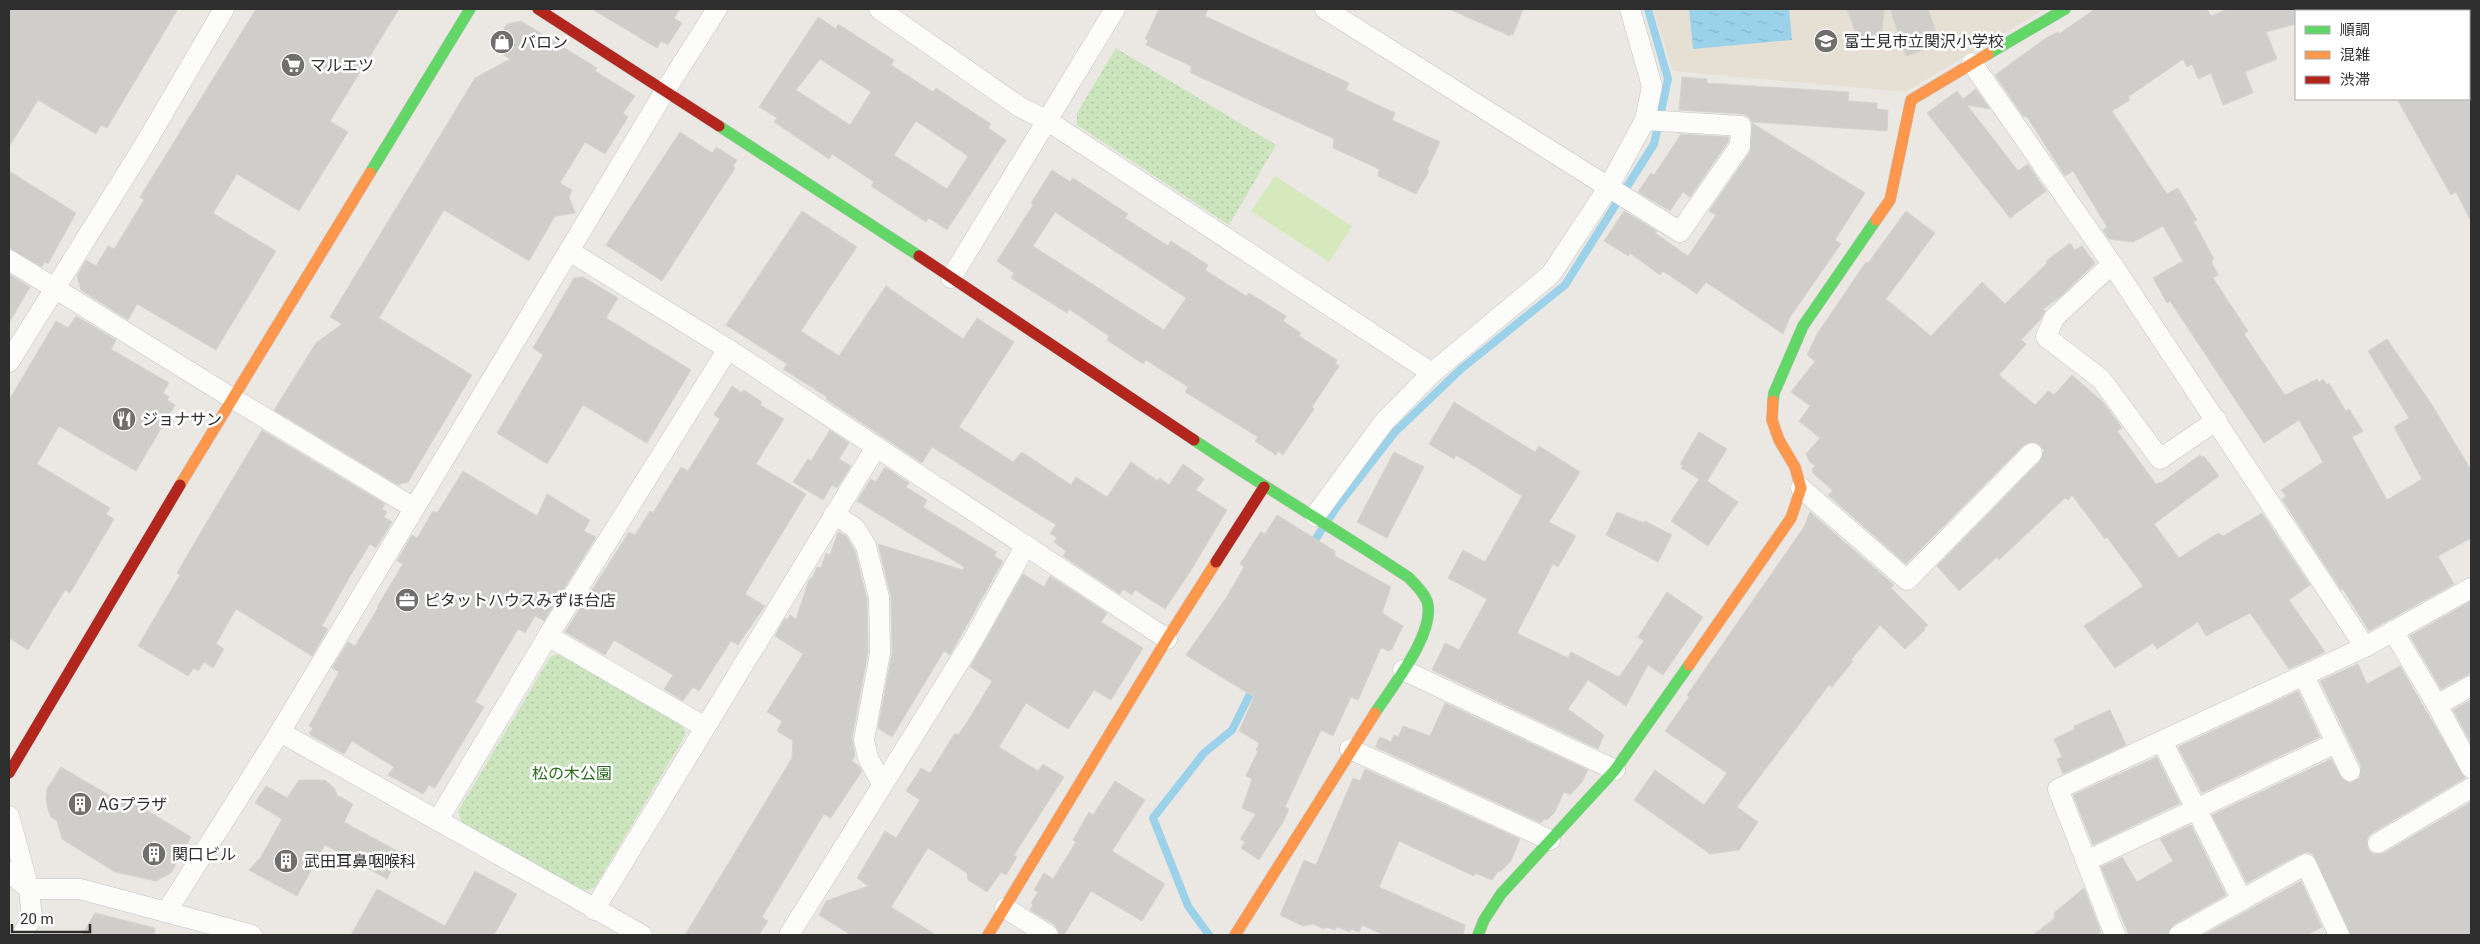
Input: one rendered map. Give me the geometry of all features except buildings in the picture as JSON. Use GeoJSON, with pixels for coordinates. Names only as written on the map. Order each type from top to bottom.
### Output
{"type":"FeatureCollection","features":[{"type":"Feature","properties":{"kind":"street"},"geometry":{"type":"LineString","coordinates":[[9,362],[54,287],[145,144],[224,9]]}},
{"type":"Feature","properties":{"kind":"street"},"geometry":{"type":"LineString","coordinates":[[9,773],[232,398],[470,9]]}},
{"type":"Feature","properties":{"kind":"street"},"geometry":{"type":"LineString","coordinates":[[538,9],[951,278],[1264,487],[1334,528],[1408,577],[1419,588],[1427,602],[1428,620],[1422,637],[1403,670],[1350,749],[1236,935]]}},
{"type":"Feature","properties":{"kind":"street"},"geometry":{"type":"LineString","coordinates":[[167,911],[280,732],[665,91],[717,9]]}},
{"type":"Feature","properties":{"kind":"street"},"geometry":{"type":"LineString","coordinates":[[879,9],[907,17],[1020,107],[1048,120],[1432,373]]}},
{"type":"Feature","properties":{"kind":"street"},"geometry":{"type":"LineString","coordinates":[[951,278],[1115,9]]}},
{"type":"Feature","properties":{"kind":"street"},"geometry":{"type":"LineString","coordinates":[[1325,9],[1680,232],[1740,146],[1741,126],[1646,120]]}},
{"type":"Feature","properties":{"kind":"street"},"geometry":{"type":"LineString","coordinates":[[1318,518],[1384,422],[1432,373],[1551,274],[1616,193],[1646,120],[1652,86],[1630,9]]}},
{"type":"Feature","properties":{"kind":"street"},"geometry":{"type":"LineString","coordinates":[[2032,453],[1907,580],[1801,488],[1795,466],[1779,440],[1772,420],[1774,392],[1803,326],[1890,200],[1911,100],[2065,9]]}},
{"type":"Feature","properties":{"kind":"street"},"geometry":{"type":"LineString","coordinates":[[1972,63],[2112,264],[2217,420],[2365,647]]}},
{"type":"Feature","properties":{"kind":"street"},"geometry":{"type":"LineString","coordinates":[[569,251],[728,349],[1167,639]]}},
{"type":"Feature","properties":{"kind":"street"},"geometry":{"type":"LineString","coordinates":[[9,260],[414,508]]}},
{"type":"Feature","properties":{"kind":"street"},"geometry":{"type":"LineString","coordinates":[[2112,264],[2054,318],[2046,337],[2101,379],[2160,459],[2217,420]]}},
{"type":"Feature","properties":{"kind":"street"},"geometry":{"type":"LineString","coordinates":[[438,820],[548,636],[728,349]]}},
{"type":"Feature","properties":{"kind":"street"},"geometry":{"type":"LineString","coordinates":[[594,910],[876,448]]}},
{"type":"Feature","properties":{"kind":"street"},"geometry":{"type":"LineString","coordinates":[[988,935],[1167,639],[1264,487]]}},
{"type":"Feature","properties":{"kind":"street"},"geometry":{"type":"LineString","coordinates":[[1478,935],[1484,920],[1502,894],[1615,770],[1786,525],[1801,488]]}},
{"type":"Feature","properties":{"kind":"street"},"geometry":{"type":"LineString","coordinates":[[834,514],[855,528],[866,546],[880,597],[880,653],[864,740],[868,758],[882,784]]}},
{"type":"Feature","properties":{"kind":"street"},"geometry":{"type":"LineString","coordinates":[[789,935],[973,640],[1026,545]]}},
{"type":"Feature","properties":{"kind":"street"},"geometry":{"type":"LineString","coordinates":[[2115,935],[2058,790],[2365,647],[2471,588]]}},
{"type":"Feature","properties":{"kind":"street"},"geometry":{"type":"LineString","coordinates":[[2393,631],[2438,705],[2471,768]]}},
{"type":"Feature","properties":{"kind":"street"},"geometry":{"type":"LineString","coordinates":[[548,636],[705,727]]}},
{"type":"Feature","properties":{"kind":"street"},"geometry":{"type":"LineString","coordinates":[[1403,670],[1615,770]]}},
{"type":"Feature","properties":{"kind":"street"},"geometry":{"type":"LineString","coordinates":[[2304,676],[2350,771]]}},
{"type":"Feature","properties":{"kind":"street"},"geometry":{"type":"LineString","coordinates":[[2438,705],[2471,686]]}},
{"type":"Feature","properties":{"kind":"street"},"geometry":{"type":"LineString","coordinates":[[280,732],[594,910],[642,935]]}},
{"type":"Feature","properties":{"kind":"street"},"geometry":{"type":"LineString","coordinates":[[2162,741],[2242,900]]}},
{"type":"Feature","properties":{"kind":"street"},"geometry":{"type":"LineString","coordinates":[[2086,861],[2336,744]]}},
{"type":"Feature","properties":{"kind":"street"},"geometry":{"type":"LineString","coordinates":[[1350,749],[1550,840]]}},
{"type":"Feature","properties":{"kind":"street"},"geometry":{"type":"LineString","coordinates":[[2378,843],[2471,788]]}},
{"type":"Feature","properties":{"kind":"street"},"geometry":{"type":"LineString","coordinates":[[9,816],[29,889],[32,917],[22,935]]}},
{"type":"Feature","properties":{"kind":"street"},"geometry":{"type":"LineString","coordinates":[[2178,935],[2306,864],[2339,935]]}},
{"type":"Feature","properties":{"kind":"street"},"geometry":{"type":"LineString","coordinates":[[9,872],[29,889],[80,889],[252,935]]}},
{"type":"Feature","properties":{"kind":"street"},"geometry":{"type":"LineString","coordinates":[[1005,908],[1048,935]]}},
{"type":"Feature","properties":{"kind":"shaded area","name":"富士見市立関沢小学校"},"geometry":{"type":"Polygon","coordinates":[[[1653,9],[2045,9],[1905,92],[1673,71],[1653,9]]]}},
{"type":"Feature","properties":{"kind":"green space"},"geometry":{"type":"Polygon","coordinates":[[[1116,48],[1276,145],[1229,225],[1077,125],[1077,113],[1116,48]]]}},
{"type":"Feature","properties":{"kind":"green space"},"geometry":{"type":"Polygon","coordinates":[[[1275,176],[1352,226],[1329,262],[1251,211],[1275,176]]]}},
{"type":"Feature","properties":{"kind":"green space","name":"松の木公園"},"geometry":{"type":"Polygon","coordinates":[[[560,654],[683,726],[686,734],[595,887],[585,891],[462,823],[458,811],[551,656],[560,654]]]}},
{"type":"Feature","properties":{"kind":"water"},"geometry":{"type":"Polygon","coordinates":[[[1689,9],[1789,9],[1792,40],[1693,49],[1689,9]]]}},
{"type":"Feature","properties":{"kind":"waterway"},"geometry":{"type":"LineString","coordinates":[[1311,546],[1336,508],[1395,432],[1461,369],[1565,285],[1654,144],[1668,79],[1648,9]]}},
{"type":"Feature","properties":{"kind":"waterway"},"geometry":{"type":"LineString","coordinates":[[1209,935],[1188,906],[1153,818],[1204,753],[1232,730],[1254,686]]}},
{"type":"Feature","properties":{"kind":"traffic: fast"},"geometry":{"type":"LineString","coordinates":[[370,173],[470,9]]}},
{"type":"Feature","properties":{"kind":"traffic: fast"},"geometry":{"type":"LineString","coordinates":[[1988,54],[2065,9]]}},
{"type":"Feature","properties":{"kind":"traffic: fast"},"geometry":{"type":"LineString","coordinates":[[719,126],[919,256]]}},
{"type":"Feature","properties":{"kind":"traffic: fast"},"geometry":{"type":"LineString","coordinates":[[1773,401],[1774,393],[1803,326],[1876,220]]}},
{"type":"Feature","properties":{"kind":"traffic: fast"},"geometry":{"type":"LineString","coordinates":[[1194,440],[1408,577],[1423,594],[1427,601],[1428,614],[1419,643],[1401,675],[1375,713]]}},
{"type":"Feature","properties":{"kind":"traffic: fast"},"geometry":{"type":"LineString","coordinates":[[1478,935],[1484,920],[1501,894],[1615,770],[1689,665]]}},
{"type":"Feature","properties":{"kind":"traffic: slow"},"geometry":{"type":"LineString","coordinates":[[1876,220],[1890,200],[1911,100],[1988,54]]}},
{"type":"Feature","properties":{"kind":"traffic: slow"},"geometry":{"type":"LineString","coordinates":[[180,485],[370,173]]}},
{"type":"Feature","properties":{"kind":"traffic: slow"},"geometry":{"type":"LineString","coordinates":[[1689,665],[1791,518],[1801,488],[1795,467],[1779,440],[1772,420],[1773,401]]}},
{"type":"Feature","properties":{"kind":"traffic: slow"},"geometry":{"type":"LineString","coordinates":[[988,935],[1167,639],[1216,562]]}},
{"type":"Feature","properties":{"kind":"traffic: slow"},"geometry":{"type":"LineString","coordinates":[[1235,935],[1375,713]]}},
{"type":"Feature","properties":{"kind":"traffic: jam"},"geometry":{"type":"LineString","coordinates":[[538,9],[719,126]]}},
{"type":"Feature","properties":{"kind":"traffic: jam"},"geometry":{"type":"LineString","coordinates":[[919,256],[1194,440]]}},
{"type":"Feature","properties":{"kind":"traffic: jam"},"geometry":{"type":"LineString","coordinates":[[9,773],[180,485]]}},
{"type":"Feature","properties":{"kind":"traffic: jam"},"geometry":{"type":"LineString","coordinates":[[1216,562],[1264,487]]}},
{"type":"Feature","properties":{"kind":"place","name":"富士見市立関沢小学校"},"geometry":{"type":"Point","coordinates":[1826,41]}},
{"type":"Feature","properties":{"kind":"place","name":"バロン"},"geometry":{"type":"Point","coordinates":[502,42]}},
{"type":"Feature","properties":{"kind":"place","name":"マルエツ"},"geometry":{"type":"Point","coordinates":[293,65]}},
{"type":"Feature","properties":{"kind":"place","name":"ジョナサン"},"geometry":{"type":"Point","coordinates":[124,419]}},
{"type":"Feature","properties":{"kind":"place","name":"ピタットハウスみずほ台店"},"geometry":{"type":"Point","coordinates":[407,600]}},
{"type":"Feature","properties":{"kind":"place","name":"AGプラザ"},"geometry":{"type":"Point","coordinates":[80,804]}},
{"type":"Feature","properties":{"kind":"place","name":"関口ビル"},"geometry":{"type":"Point","coordinates":[154,854]}},
{"type":"Feature","properties":{"kind":"place","name":"武田耳鼻咽喉科"},"geometry":{"type":"Point","coordinates":[286,861]}}]}
